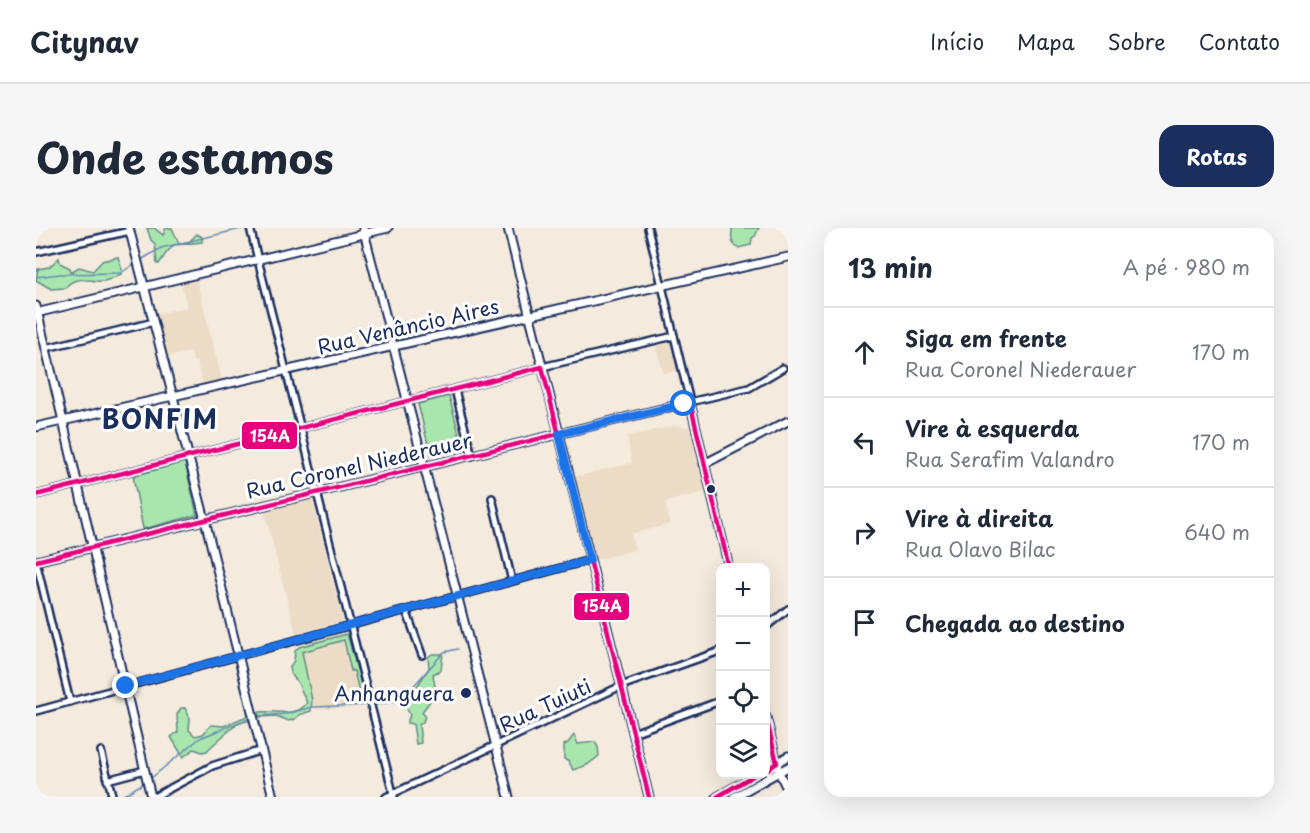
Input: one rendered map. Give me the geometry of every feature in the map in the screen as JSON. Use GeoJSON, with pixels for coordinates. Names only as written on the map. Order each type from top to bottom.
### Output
{"type":"FeatureCollection","features":[{"type":"Feature","properties":{"kind":"street"},"geometry":{"type":"LineString","coordinates":[[249,228],[394,795]]}},
{"type":"Feature","properties":{"kind":"street"},"geometry":{"type":"LineString","coordinates":[[262,750],[212,766],[152,797],[37,311],[258,260],[364,231],[388,228]]}},
{"type":"Feature","properties":{"kind":"street"},"geometry":{"type":"LineString","coordinates":[[508,228],[649,797]]}},
{"type":"Feature","properties":{"kind":"street"},"geometry":{"type":"LineString","coordinates":[[648,228],[728,563]]}},
{"type":"Feature","properties":{"kind":"street"},"geometry":{"type":"LineString","coordinates":[[36,252],[130,229],[205,519],[273,797]]}},
{"type":"Feature","properties":{"kind":"street"},"geometry":{"type":"LineString","coordinates":[[364,231],[509,797]]}},
{"type":"Feature","properties":{"kind":"street","name":"Rua Venâncio Aires"},"geometry":{"type":"LineString","coordinates":[[36,427],[788,257]]}},
{"type":"Feature","properties":{"kind":"street"},"geometry":{"type":"LineString","coordinates":[[46,348],[154,322]]}},
{"type":"Feature","properties":{"kind":"street"},"geometry":{"type":"LineString","coordinates":[[36,495],[674,336]]}},
{"type":"Feature","properties":{"kind":"street"},"geometry":{"type":"LineString","coordinates":[[690,402],[749,388],[783,368]]}},
{"type":"Feature","properties":{"kind":"street"},"geometry":{"type":"LineString","coordinates":[[454,390],[472,456]]}},
{"type":"Feature","properties":{"kind":"street","name":"Rua Coronel Niederauer"},"geometry":{"type":"LineString","coordinates":[[36,561],[690,402]]}},
{"type":"Feature","properties":{"kind":"street"},"geometry":{"type":"LineString","coordinates":[[704,464],[788,422]]}},
{"type":"Feature","properties":{"kind":"street"},"geometry":{"type":"LineString","coordinates":[[492,498],[512,581]]}},
{"type":"Feature","properties":{"kind":"street"},"geometry":{"type":"LineString","coordinates":[[36,711],[590,560]]}},
{"type":"Feature","properties":{"kind":"street"},"geometry":{"type":"LineString","coordinates":[[36,561],[70,702]]}},
{"type":"Feature","properties":{"kind":"street"},"geometry":{"type":"LineString","coordinates":[[770,623],[788,609]]}},
{"type":"Feature","properties":{"kind":"street"},"geometry":{"type":"LineString","coordinates":[[405,610],[422,655]]}},
{"type":"Feature","properties":{"kind":"street","name":"Rua Tuiuti"},"geometry":{"type":"LineString","coordinates":[[386,797],[621,686],[716,652]]}},
{"type":"Feature","properties":{"kind":"street"},"geometry":{"type":"LineString","coordinates":[[633,733],[716,702]]}},
{"type":"Feature","properties":{"kind":"street"},"geometry":{"type":"LineString","coordinates":[[767,725],[779,772],[788,791]]}},
{"type":"Feature","properties":{"kind":"street"},"geometry":{"type":"LineString","coordinates":[[101,751],[111,795]]}},
{"type":"Feature","properties":{"kind":"street"},"geometry":{"type":"LineString","coordinates":[[770,767],[788,756]]}},
{"type":"Feature","properties":{"kind":"street"},"geometry":{"type":"LineString","coordinates":[[734,797],[788,767]]}},
{"type":"Feature","properties":{"kind":"street"},"geometry":{"type":"LineString","coordinates":[[107,780],[145,770]]}},
{"type":"Feature","properties":{"kind":"street"},"geometry":{"type":"LineString","coordinates":[[717,797],[748,779]]}},
{"type":"Feature","properties":{"kind":"shaded area"},"geometry":{"type":"Polygon","coordinates":[[[196,277],[222,380],[203,385],[197,361],[193,361],[191,352],[167,357],[155,314],[187,307],[181,281],[196,277]]]}},
{"type":"Feature","properties":{"kind":"shaded area"},"geometry":{"type":"Polygon","coordinates":[[[671,342],[678,370],[663,373],[656,346],[671,342]]]}},
{"type":"Feature","properties":{"kind":"shaded area"},"geometry":{"type":"Polygon","coordinates":[[[680,425],[681,428],[689,426],[705,492],[665,502],[670,524],[631,534],[635,550],[595,560],[574,477],[632,463],[627,436],[680,425]]]}},
{"type":"Feature","properties":{"kind":"shaded area"},"geometry":{"type":"Polygon","coordinates":[[[312,499],[343,621],[296,634],[264,510],[312,499]]]}},
{"type":"Feature","properties":{"kind":"shaded area"},"geometry":{"type":"Polygon","coordinates":[[[347,632],[365,707],[315,709],[301,645],[347,632]]]}},
{"type":"Feature","properties":{"kind":"green space"},"geometry":{"type":"Polygon","coordinates":[[[147,228],[154,228],[163,235],[166,228],[172,228],[179,243],[189,242],[197,234],[202,237],[202,242],[174,245],[157,264],[155,244],[147,228]]]}},
{"type":"Feature","properties":{"kind":"green space"},"geometry":{"type":"Polygon","coordinates":[[[732,228],[759,228],[752,238],[751,245],[738,248],[732,241],[732,228]]]}},
{"type":"Feature","properties":{"kind":"green space"},"geometry":{"type":"Polygon","coordinates":[[[118,257],[122,269],[121,274],[106,280],[80,280],[68,284],[65,288],[51,289],[36,280],[38,269],[49,267],[59,258],[60,263],[70,268],[71,272],[79,267],[93,271],[102,261],[118,257]]]}},
{"type":"Feature","properties":{"kind":"green space"},"geometry":{"type":"Polygon","coordinates":[[[449,396],[463,449],[431,456],[418,404],[449,396]]]}},
{"type":"Feature","properties":{"kind":"green space"},"geometry":{"type":"Polygon","coordinates":[[[185,462],[197,515],[143,529],[133,476],[185,462]]]}},
{"type":"Feature","properties":{"kind":"green space"},"geometry":{"type":"Polygon","coordinates":[[[347,634],[362,694],[359,692],[354,671],[351,671],[344,640],[302,652],[312,700],[311,711],[289,721],[276,716],[260,717],[258,712],[291,712],[302,708],[307,703],[291,674],[290,667],[295,651],[299,647],[347,634]]]}},
{"type":"Feature","properties":{"kind":"green space"},"geometry":{"type":"Polygon","coordinates":[[[432,654],[443,654],[441,670],[433,674],[436,693],[422,712],[425,716],[419,725],[421,743],[416,744],[413,724],[407,723],[410,715],[403,701],[416,688],[429,668],[428,657],[432,654]]]}},
{"type":"Feature","properties":{"kind":"green space"},"geometry":{"type":"Polygon","coordinates":[[[181,708],[185,708],[190,718],[189,730],[195,736],[203,734],[211,725],[224,726],[249,715],[250,721],[240,722],[207,751],[194,749],[183,757],[171,737],[178,732],[177,714],[181,708]]]}},
{"type":"Feature","properties":{"kind":"green space"},"geometry":{"type":"Polygon","coordinates":[[[574,735],[578,744],[595,742],[599,756],[587,765],[573,770],[569,762],[564,759],[564,745],[574,735]]]}},
{"type":"Feature","properties":{"kind":"waterway"},"geometry":{"type":"LineString","coordinates":[[141,260],[161,248],[245,228]]}},
{"type":"Feature","properties":{"kind":"waterway"},"geometry":{"type":"LineString","coordinates":[[36,277],[60,274],[121,273],[134,264]]}},
{"type":"Feature","properties":{"kind":"waterway"},"geometry":{"type":"LineString","coordinates":[[373,705],[400,701],[444,652],[458,649]]}},
{"type":"Feature","properties":{"kind":"waterway"},"geometry":{"type":"LineString","coordinates":[[257,716],[286,714],[312,707],[368,705]]}},
{"type":"Feature","properties":{"kind":"waterway"},"geometry":{"type":"LineString","coordinates":[[150,779],[200,738],[250,718]]}},
{"type":"Feature","properties":{"kind":"waterway"},"geometry":{"type":"LineString","coordinates":[[120,797],[144,783]]}},
{"type":"Feature","properties":{"kind":"transit line","name":"154A"},"geometry":{"type":"LineString","coordinates":[[36,495],[542,367],[649,797]]}},
{"type":"Feature","properties":{"kind":"transit line","name":"154A"},"geometry":{"type":"LineString","coordinates":[[36,561],[690,402],[728,563]]}},
{"type":"Feature","properties":{"kind":"transit line","name":"154A"},"geometry":{"type":"LineString","coordinates":[[770,734],[777,763],[770,767]]}},
{"type":"Feature","properties":{"kind":"transit line","name":"154A"},"geometry":{"type":"LineString","coordinates":[[717,797],[748,779]]}},
{"type":"Feature","properties":{"kind":"place","name":"Anhanguera"},"geometry":{"type":"Point","coordinates":[466,693]}},
{"type":"Feature","properties":{"kind":"district","name":"BONFIM"},"geometry":{"type":"Point","coordinates":[160,418]}},
{"type":"Feature","properties":{"kind":"route"},"geometry":{"type":"LineString","coordinates":[[126,686],[590,560],[559,434],[684,404]]}}]}
